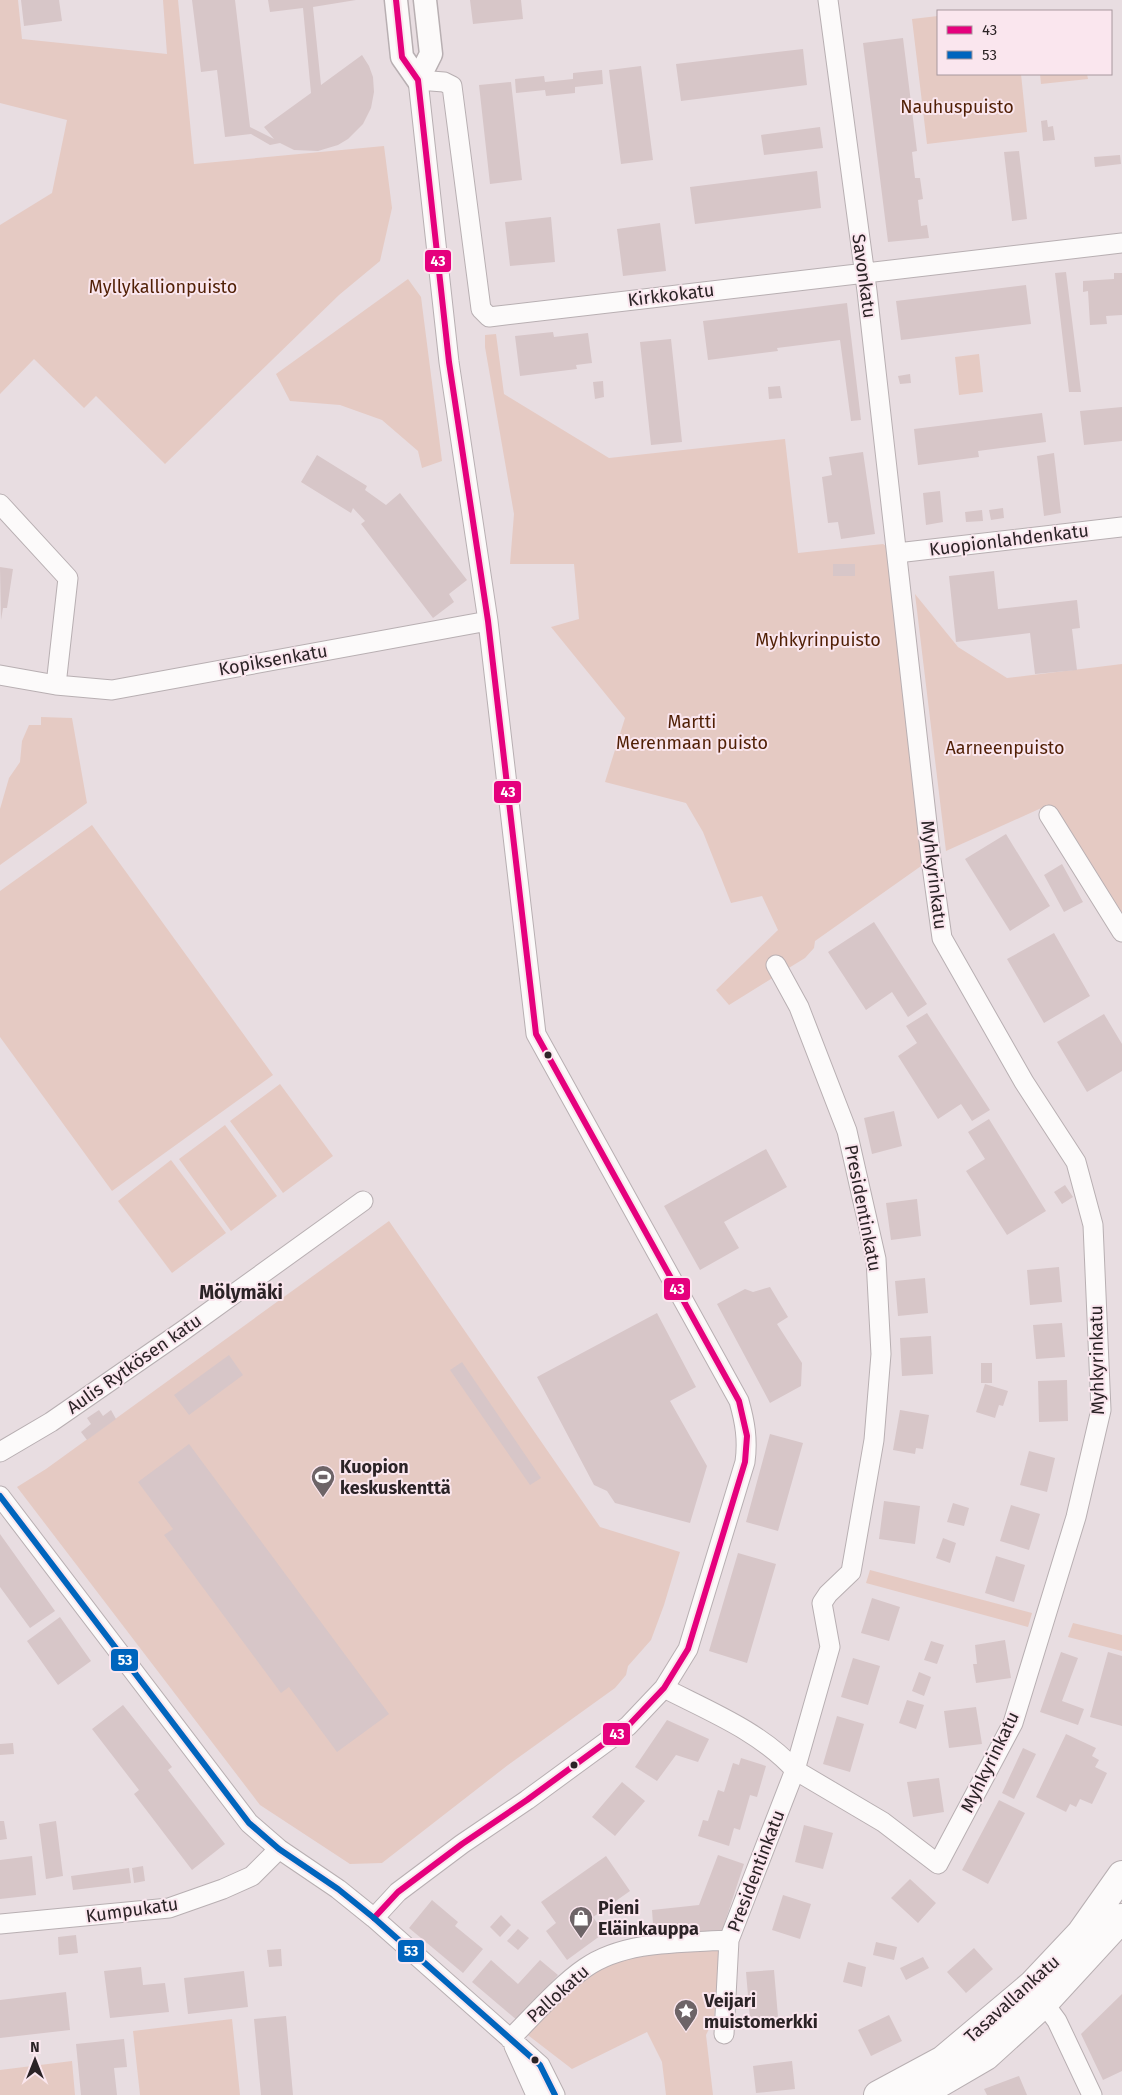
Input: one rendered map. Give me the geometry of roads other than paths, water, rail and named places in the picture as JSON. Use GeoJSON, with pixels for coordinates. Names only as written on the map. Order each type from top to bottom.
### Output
{"type":"FeatureCollection","features":[{"type":"Feature","properties":{"kind":"main road","name":"Tasavallankatu"},"geometry":{"type":"LineString","coordinates":[[919,2095],[986,2056],[1038,1994],[1122,1875]]}},
{"type":"Feature","properties":{"kind":"main road","name":"Tasavallankatu"},"geometry":{"type":"LineString","coordinates":[[878,2095],[943,2060],[1038,1994],[1122,1918]]}},
{"type":"Feature","properties":{"kind":"street"},"geometry":{"type":"LineString","coordinates":[[374,1918],[398,1892],[448,1854],[628,1726],[664,1688],[688,1649],[745,1462],[747,1436],[739,1401],[536,1034],[521,889],[488,621],[448,362],[418,80],[402,57],[396,0]]}},
{"type":"Feature","properties":{"kind":"street"},"geometry":{"type":"LineString","coordinates":[[418,80],[431,54],[425,0]]}},
{"type":"Feature","properties":{"kind":"street","name":"Savonkatu"},"geometry":{"type":"LineString","coordinates":[[828,0],[864,273],[897,553]]}},
{"type":"Feature","properties":{"kind":"street","name":"Kirkkokatu"},"geometry":{"type":"LineString","coordinates":[[418,80],[444,82],[452,86],[481,309],[489,317],[1122,242]]}},
{"type":"Feature","properties":{"kind":"street"},"geometry":{"type":"LineString","coordinates":[[0,504],[68,578],[56,685]]}},
{"type":"Feature","properties":{"kind":"street","name":"Kuopionlahdenkatu"},"geometry":{"type":"LineString","coordinates":[[897,553],[1122,527]]}},
{"type":"Feature","properties":{"kind":"street","name":"Myhkyrinkatu"},"geometry":{"type":"LineString","coordinates":[[795,1770],[883,1822],[938,1864],[1013,1723],[1076,1517],[1101,1410],[1093,1225],[1076,1162],[1024,1082],[942,938],[897,553]]}},
{"type":"Feature","properties":{"kind":"street","name":"Kopiksenkatu"},"geometry":{"type":"LineString","coordinates":[[0,675],[56,685],[112,690],[488,621]]}},
{"type":"Feature","properties":{"kind":"street"},"geometry":{"type":"LineString","coordinates":[[1049,815],[1122,932]]}},
{"type":"Feature","properties":{"kind":"street","name":"Presidentinkatu"},"geometry":{"type":"LineString","coordinates":[[724,2034],[729,1940],[795,1770],[830,1647],[822,1603],[828,1594],[851,1572],[874,1440],[881,1354],[876,1259],[847,1131],[799,1007],[776,964]]}},
{"type":"Feature","properties":{"kind":"street","name":"Aulis Rytkösen katu"},"geometry":{"type":"LineString","coordinates":[[0,1452],[50,1422],[176,1336],[363,1201]]}},
{"type":"Feature","properties":{"kind":"street"},"geometry":{"type":"LineString","coordinates":[[3,1506],[248,1823],[279,1849],[338,1889],[374,1918],[510,2038],[540,2065],[555,2095]]}},
{"type":"Feature","properties":{"kind":"street"},"geometry":{"type":"LineString","coordinates":[[664,1688],[729,1722],[781,1754],[795,1770]]}},
{"type":"Feature","properties":{"kind":"street","name":"Kumpukatu"},"geometry":{"type":"LineString","coordinates":[[0,1924],[169,1908],[223,1889],[252,1876],[279,1849]]}},
{"type":"Feature","properties":{"kind":"street","name":"Pallokatu"},"geometry":{"type":"LineString","coordinates":[[510,2038],[584,1968],[612,1954],[658,1945],[729,1940]]}},
{"type":"Feature","properties":{"kind":"street"},"geometry":{"type":"LineString","coordinates":[[1038,1994],[1057,2021],[1092,2095]]}},
{"type":"Feature","properties":{"kind":"street"},"geometry":{"type":"LineString","coordinates":[[510,2038],[536,2095]]}},
{"type":"Feature","properties":{"kind":"place","name":"Kuopion keskuskenttä"},"geometry":{"type":"Point","coordinates":[323,1498]}},
{"type":"Feature","properties":{"kind":"place","name":"Pieni Eläinkauppa"},"geometry":{"type":"Point","coordinates":[581,1939]}},
{"type":"Feature","properties":{"kind":"place","name":"Veijari muistomerkki"},"geometry":{"type":"Point","coordinates":[686,2032]}},
{"type":"Feature","properties":{"kind":"district","name":"Mölymäki"},"geometry":{"type":"Point","coordinates":[241,1292]}},
{"type":"Feature","properties":{"kind":"park label","name":"Nauhuspuisto"},"geometry":{"type":"Point","coordinates":[957,107]}},
{"type":"Feature","properties":{"kind":"park label","name":"Myllykallionpuisto"},"geometry":{"type":"Point","coordinates":[163,287]}},
{"type":"Feature","properties":{"kind":"park label","name":"Myhkyrinpuisto"},"geometry":{"type":"Point","coordinates":[818,640]}},
{"type":"Feature","properties":{"kind":"park label","name":"Martti Merenmaan puisto"},"geometry":{"type":"Point","coordinates":[692,732]}},
{"type":"Feature","properties":{"kind":"park label","name":"Aarneenpuisto"},"geometry":{"type":"Point","coordinates":[1005,748]}}]}
